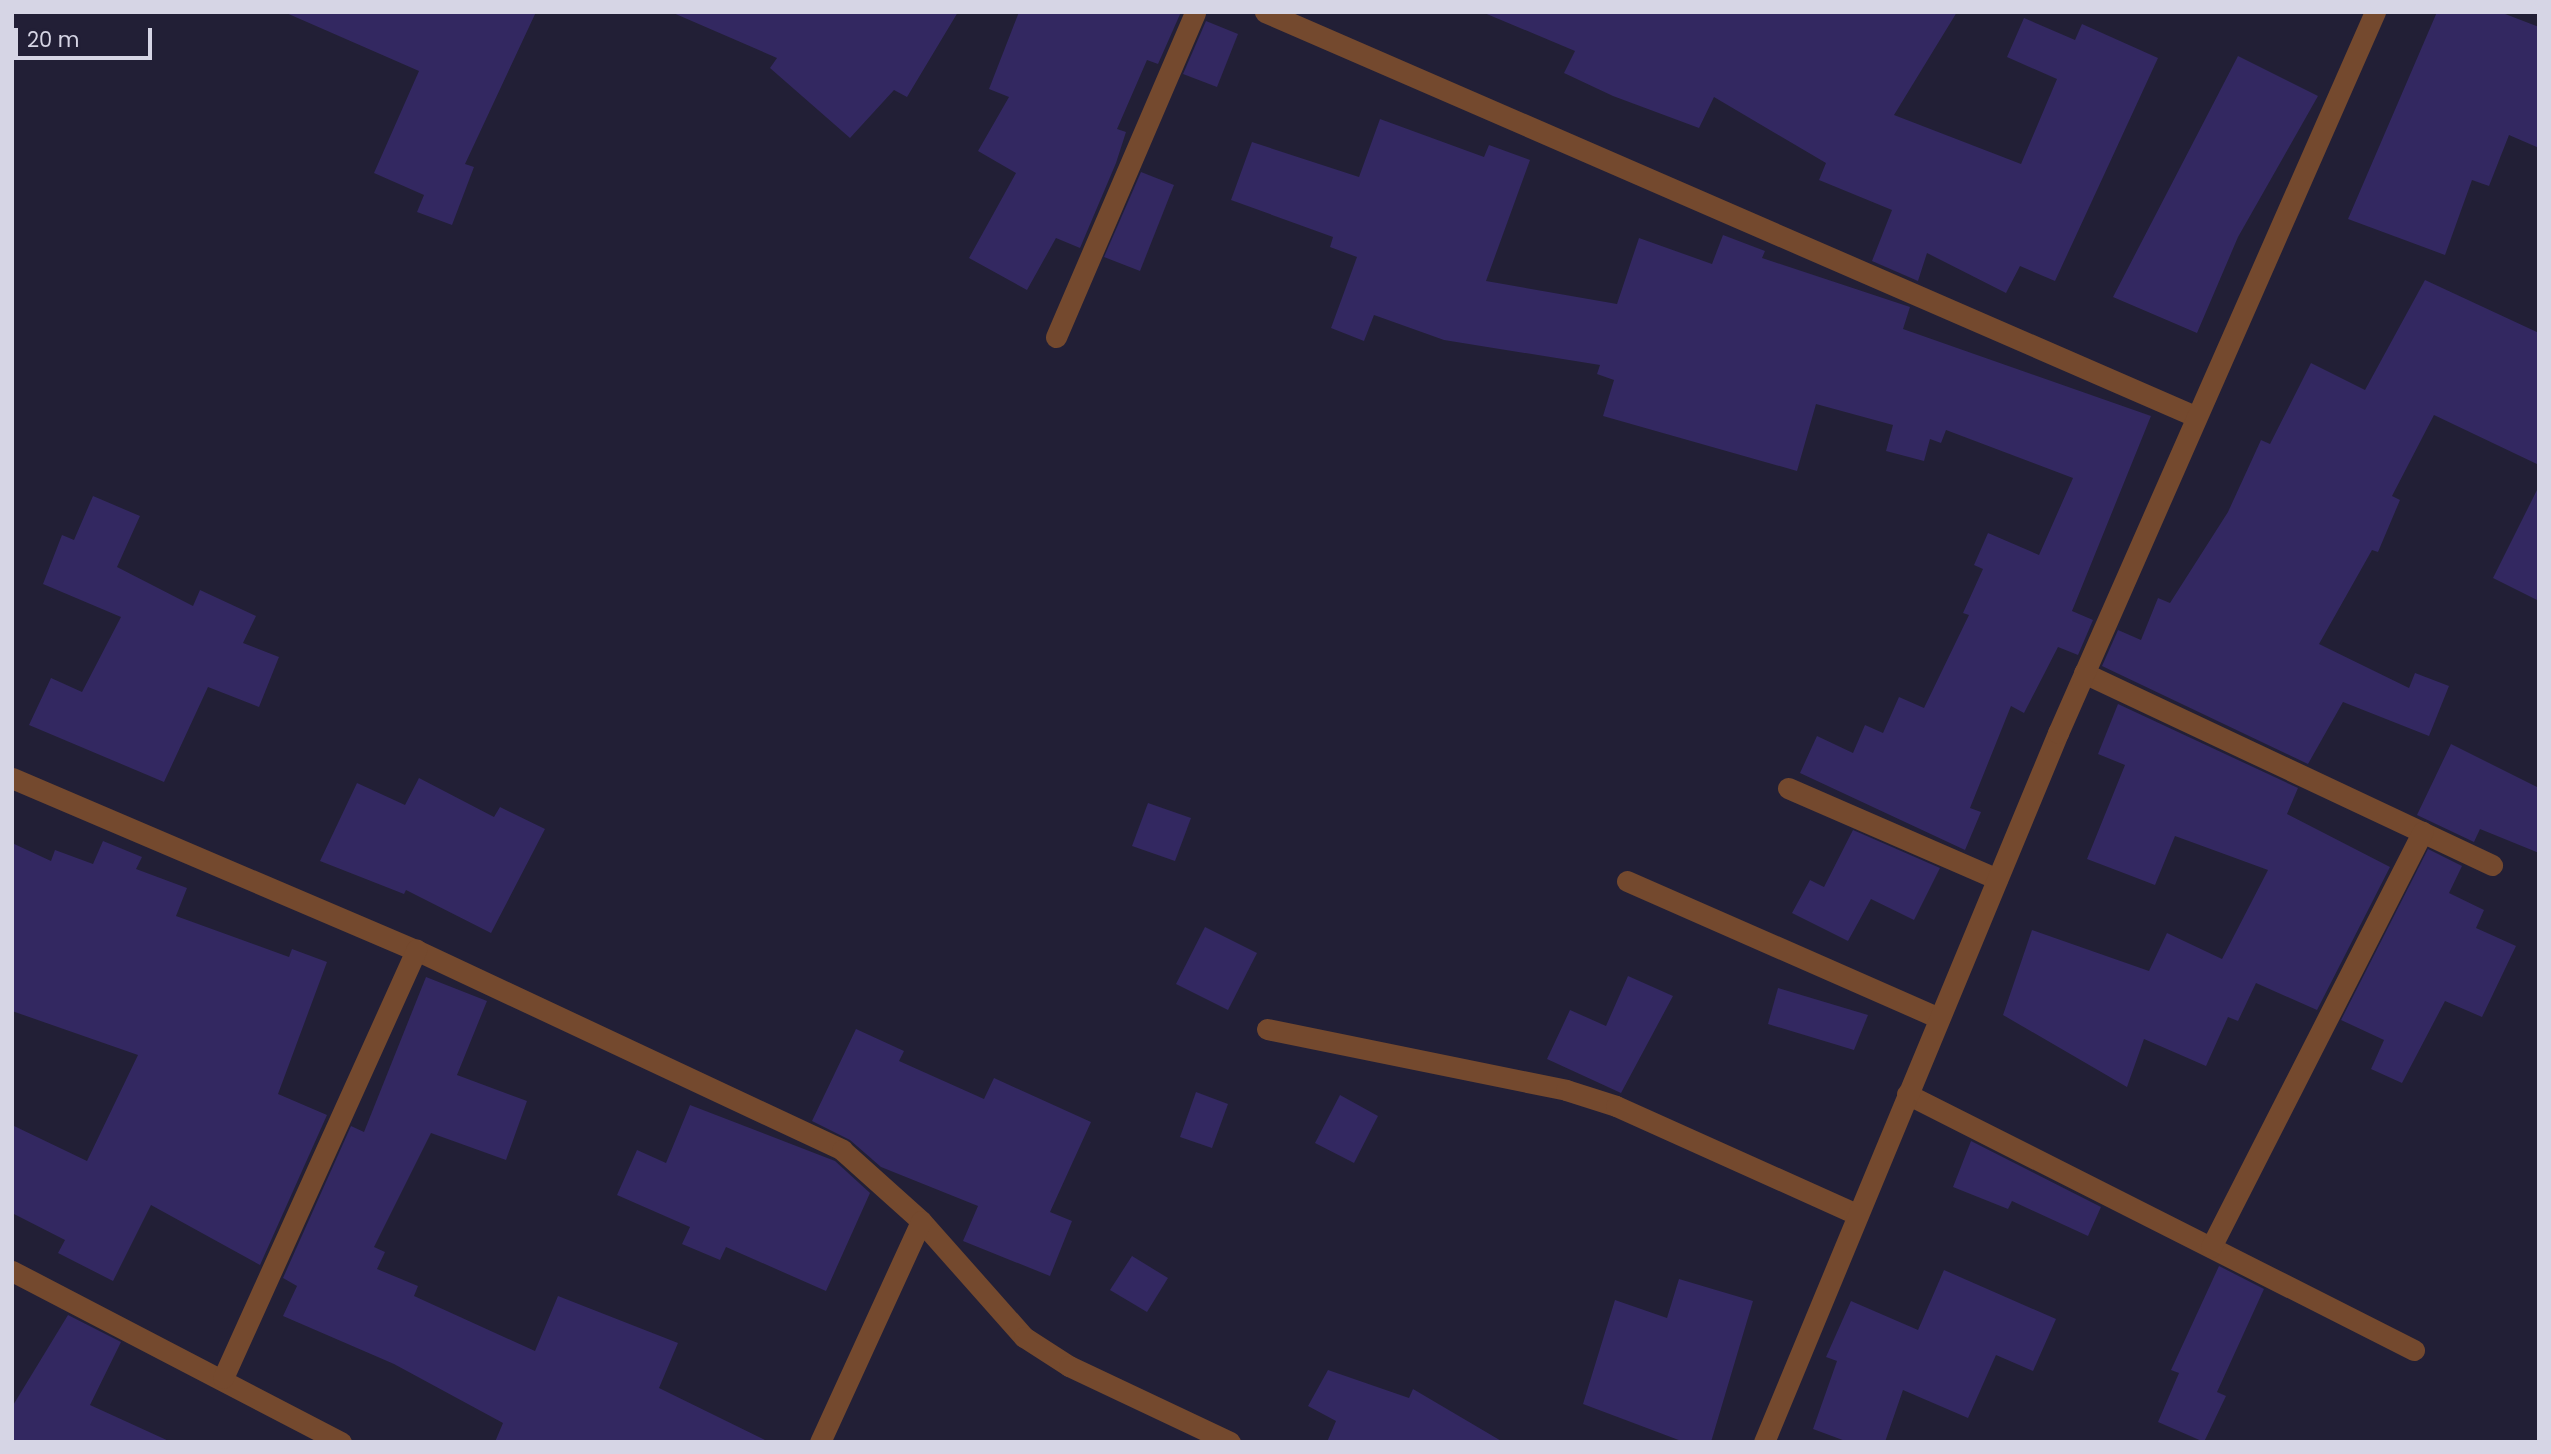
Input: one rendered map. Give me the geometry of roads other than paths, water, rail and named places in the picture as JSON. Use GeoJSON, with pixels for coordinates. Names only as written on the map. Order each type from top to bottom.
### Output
{"type":"FeatureCollection","features":[{"type":"Feature","properties":{"kind":"street"},"geometry":{"type":"LineString","coordinates":[[1056,337],[1195,12]]}},
{"type":"Feature","properties":{"kind":"street"},"geometry":{"type":"LineString","coordinates":[[1265,12],[2195,416]]}},
{"type":"Feature","properties":{"kind":"street"},"geometry":{"type":"LineString","coordinates":[[1764,1442],[2084,673],[2195,416],[2240,331],[2375,12]]}},
{"type":"Feature","properties":{"kind":"street"},"geometry":{"type":"LineString","coordinates":[[2084,673],[2492,865]]}},
{"type":"Feature","properties":{"kind":"street"},"geometry":{"type":"LineString","coordinates":[[12,778],[416,950],[842,1150],[921,1221],[1024,1338],[1069,1366],[1230,1442]]}},
{"type":"Feature","properties":{"kind":"street"},"geometry":{"type":"LineString","coordinates":[[1788,788],[1997,879]]}},
{"type":"Feature","properties":{"kind":"street"},"geometry":{"type":"LineString","coordinates":[[2211,1247],[2422,832]]}},
{"type":"Feature","properties":{"kind":"street"},"geometry":{"type":"LineString","coordinates":[[1627,881],[1939,1018]]}},
{"type":"Feature","properties":{"kind":"street"},"geometry":{"type":"LineString","coordinates":[[223,1378],[416,950]]}},
{"type":"Feature","properties":{"kind":"street"},"geometry":{"type":"LineString","coordinates":[[1267,1029],[1566,1090],[1616,1106],[1857,1214]]}},
{"type":"Feature","properties":{"kind":"street"},"geometry":{"type":"LineString","coordinates":[[1907,1094],[2414,1350]]}},
{"type":"Feature","properties":{"kind":"street"},"geometry":{"type":"LineString","coordinates":[[820,1442],[921,1221]]}},
{"type":"Feature","properties":{"kind":"street"},"geometry":{"type":"LineString","coordinates":[[12,1271],[223,1378],[341,1442]]}}]}
